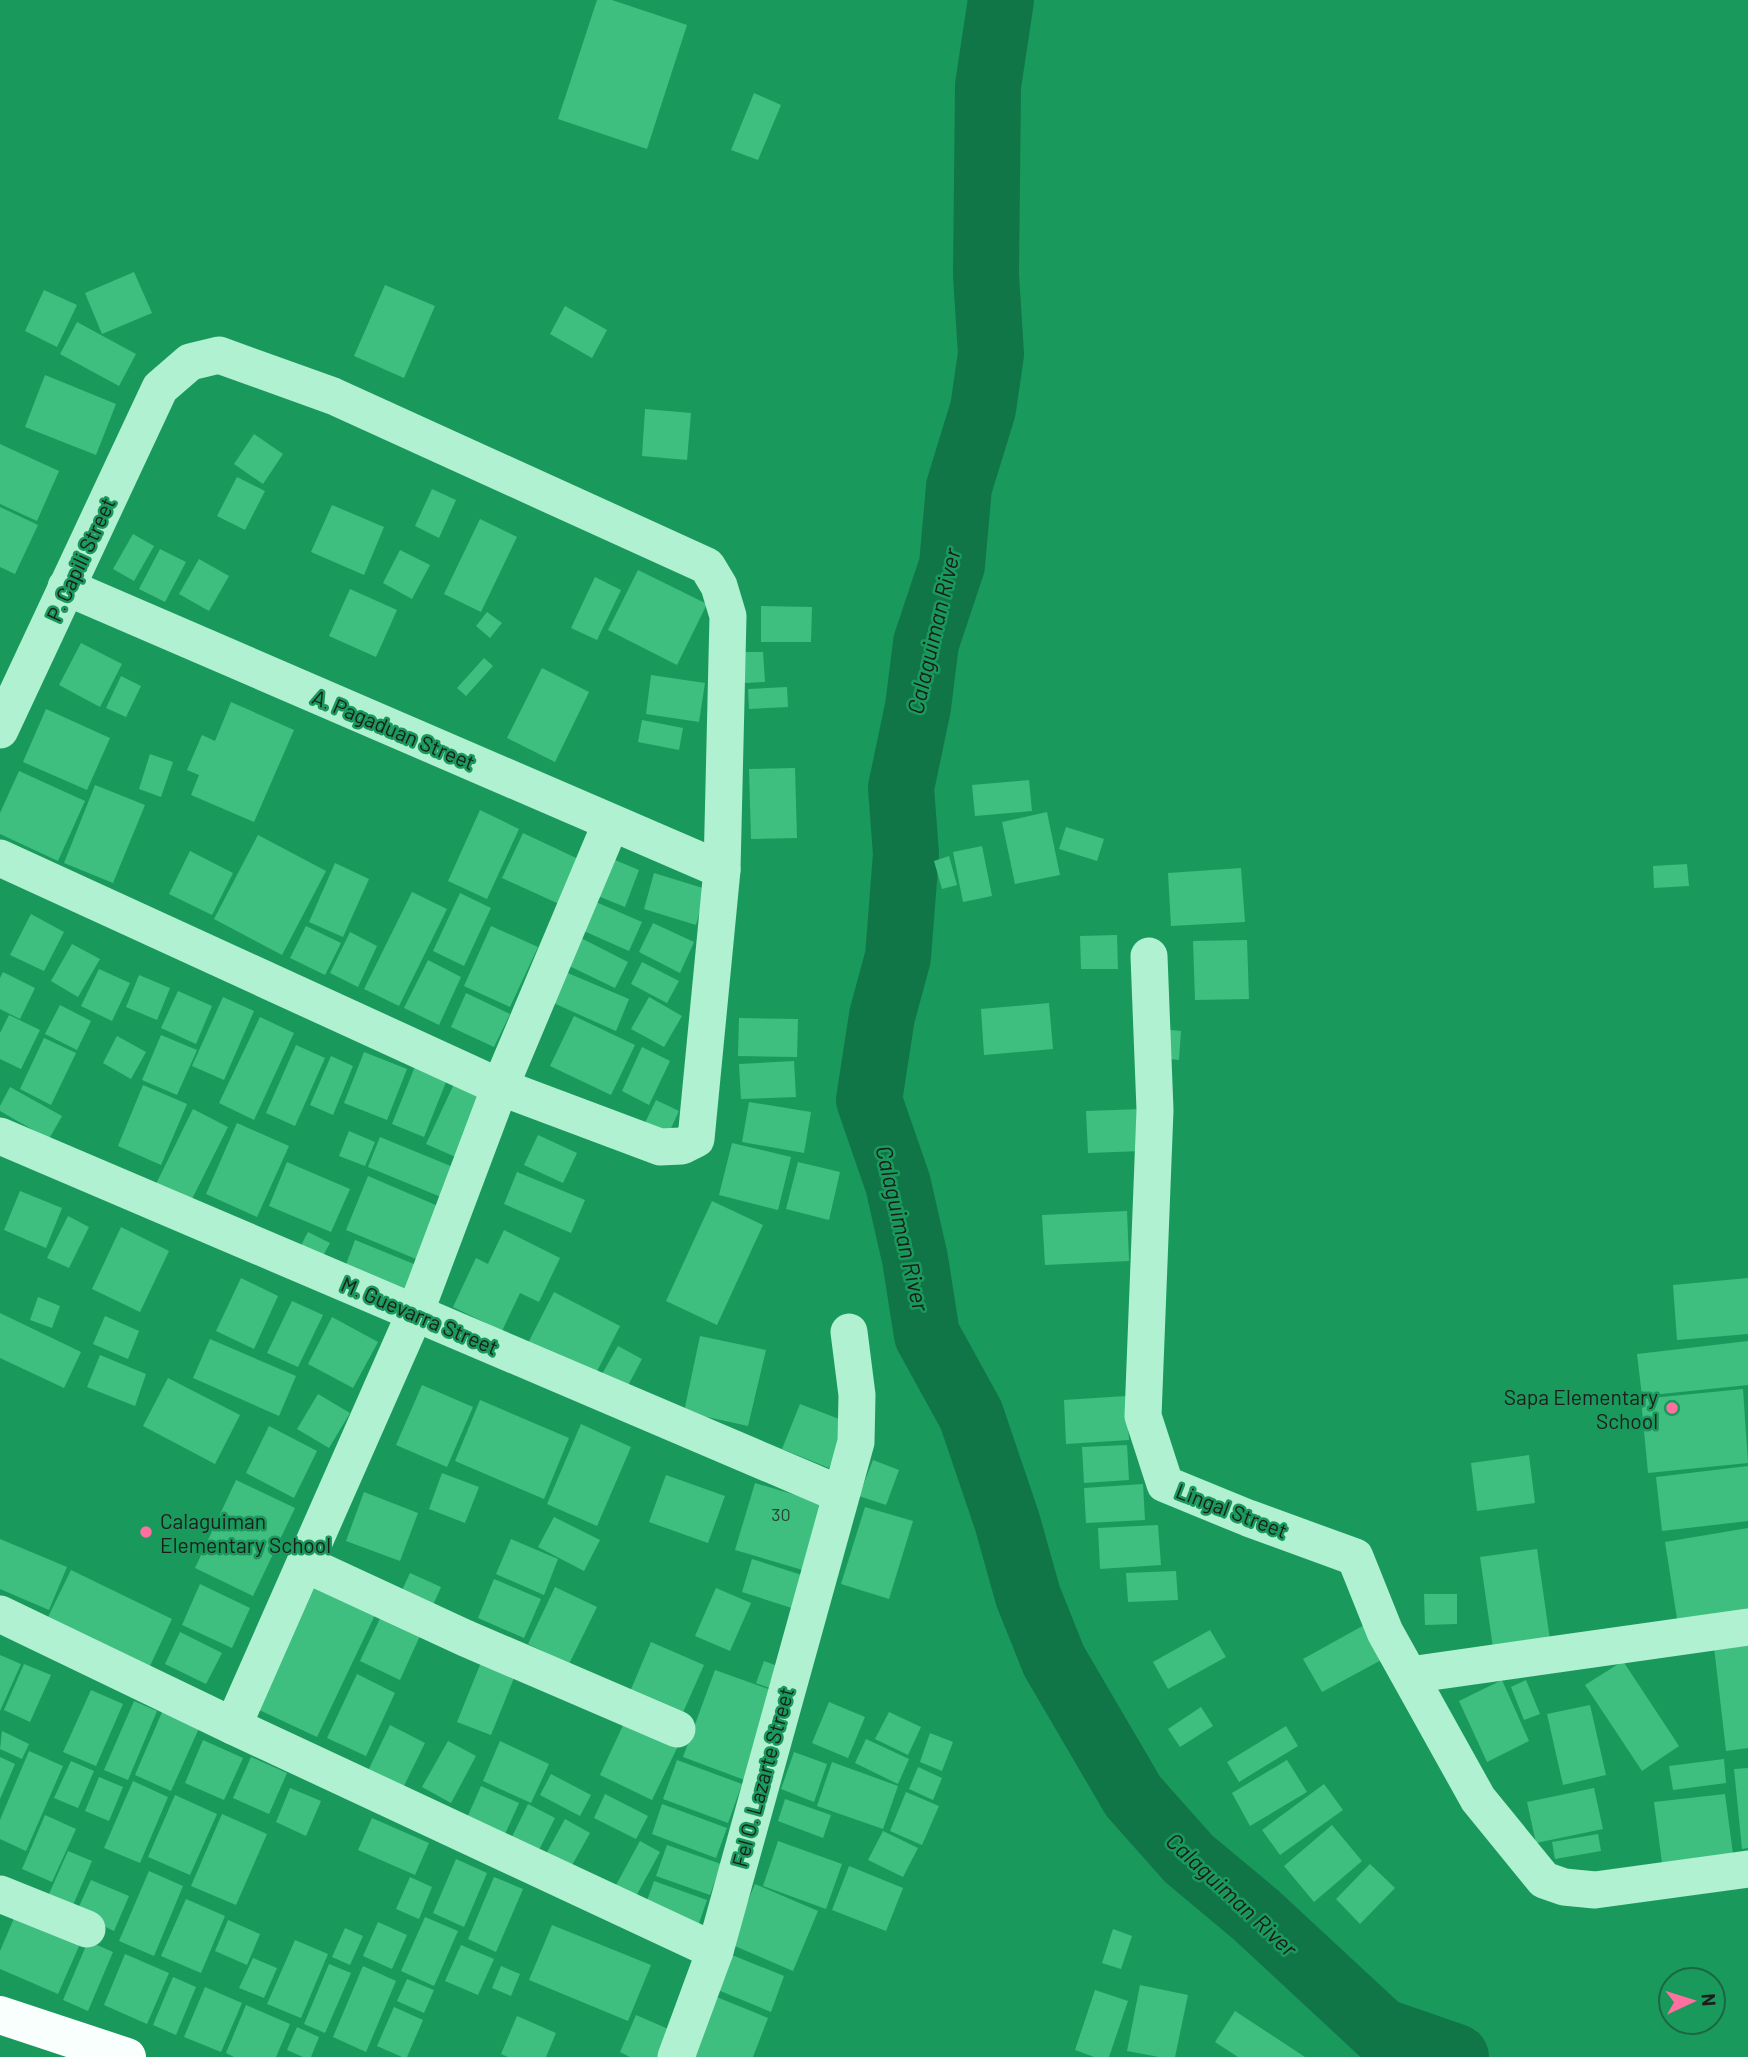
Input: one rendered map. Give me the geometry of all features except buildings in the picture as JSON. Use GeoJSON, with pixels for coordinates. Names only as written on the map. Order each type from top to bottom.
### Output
{"type":"FeatureCollection","features":[{"type":"Feature","properties":{"kind":"main road"},"geometry":{"type":"LineString","coordinates":[[0,2015],[77,2049],[127,2057]]}},
{"type":"Feature","properties":{"kind":"street","name":"P. Capili Street"},"geometry":{"type":"LineString","coordinates":[[0,730],[160,388],[190,362],[219,355],[333,396],[707,566],[719,586],[728,616],[722,870]]}},
{"type":"Feature","properties":{"kind":"street","name":"A. Pagaduan Street"},"geometry":{"type":"LineString","coordinates":[[66,587],[722,870]]}},
{"type":"Feature","properties":{"kind":"street"},"geometry":{"type":"LineString","coordinates":[[233,1726],[415,1313],[500,1087],[611,823]]}},
{"type":"Feature","properties":{"kind":"street"},"geometry":{"type":"LineString","coordinates":[[0,858],[500,1087],[660,1147],[682,1146],[696,1139],[722,870]]}},
{"type":"Feature","properties":{"kind":"street","name":"Lingal Street"},"geometry":{"type":"LineString","coordinates":[[1149,956],[1155,1110],[1143,1416],[1165,1485],[1355,1557],[1385,1632],[1410,1675]]}},
{"type":"Feature","properties":{"kind":"street","name":"M. Guevarra Street"},"geometry":{"type":"LineString","coordinates":[[0,1136],[840,1493]]}},
{"type":"Feature","properties":{"kind":"street","name":"Fel O. Lazarte Street"},"geometry":{"type":"LineString","coordinates":[[676,2057],[715,1951],[856,1442],[857,1395],[849,1332]]}},
{"type":"Feature","properties":{"kind":"street"},"geometry":{"type":"LineString","coordinates":[[305,1564],[465,1638],[677,1729]]}},
{"type":"Feature","properties":{"kind":"street"},"geometry":{"type":"LineString","coordinates":[[0,1614],[715,1951]]}},
{"type":"Feature","properties":{"kind":"street"},"geometry":{"type":"LineString","coordinates":[[1748,1627],[1410,1675],[1478,1799],[1544,1880],[1595,1890],[1748,1868]]}},
{"type":"Feature","properties":{"kind":"street"},"geometry":{"type":"LineString","coordinates":[[0,1894],[87,1928]]}},
{"type":"Feature","properties":{"kind":"waterway","name":"Calaguiman River"},"geometry":{"type":"LineString","coordinates":[[1001,0],[988,86],[986,275],[991,354],[983,409],[959,487],[952,565],[926,643],[918,707],[901,788],[906,854],[898,957],[882,1016],[869,1100],[898,1184],[915,1259],[927,1335],[971,1415],[1007,1521],[1028,1596],[1054,1661],[1133,1796],[1189,1859],[1256,1915],[1381,2031],[1456,2057]]}},
{"type":"Feature","properties":{"kind":"place","name":"Sapa Elementary School"},"geometry":{"type":"Point","coordinates":[1672,1408]}},
{"type":"Feature","properties":{"kind":"place","name":"Calaguiman Elementary School"},"geometry":{"type":"Point","coordinates":[146,1532]}}]}
